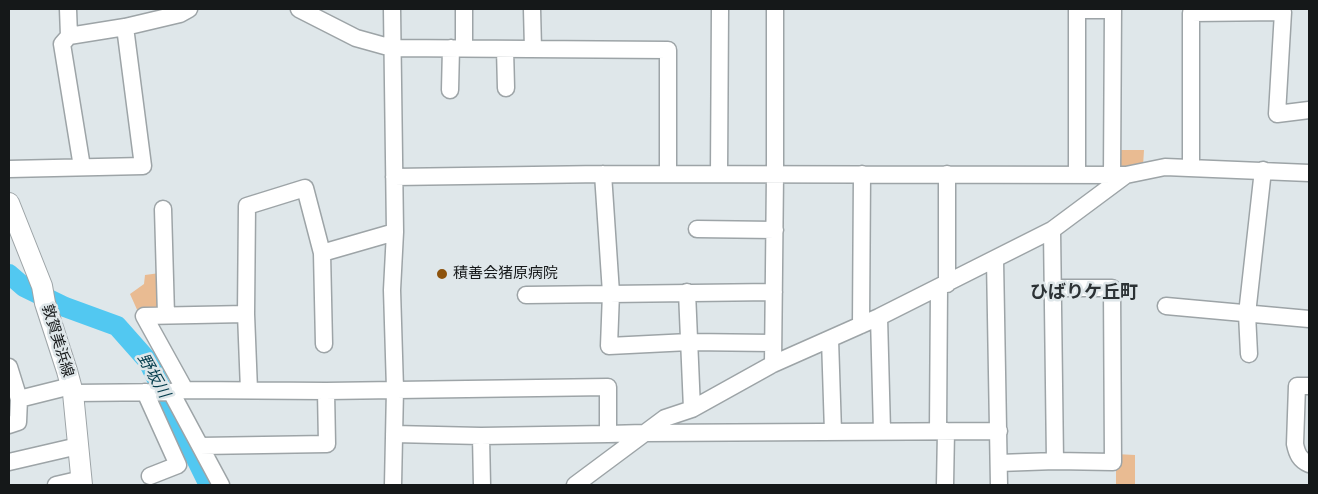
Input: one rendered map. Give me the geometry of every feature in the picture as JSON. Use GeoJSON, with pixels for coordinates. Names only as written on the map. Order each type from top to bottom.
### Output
{"type":"FeatureCollection","features":[{"type":"Feature","properties":{"kind":"main road","name":"敦賀美浜線"},"geometry":{"type":"LineString","coordinates":[[9,203],[42,286],[45,303],[72,390],[82,482]]}},
{"type":"Feature","properties":{"kind":"street"},"geometry":{"type":"LineString","coordinates":[[68,9],[69,36]]}},
{"type":"Feature","properties":{"kind":"street"},"geometry":{"type":"LineString","coordinates":[[82,167],[62,44],[69,36],[124,27],[180,14],[189,9]]}},
{"type":"Feature","properties":{"kind":"street"},"geometry":{"type":"LineString","coordinates":[[298,9],[356,38],[392,48],[668,50],[668,174]]}},
{"type":"Feature","properties":{"kind":"street"},"geometry":{"type":"LineString","coordinates":[[392,9],[395,232],[392,290],[394,389],[392,485]]}},
{"type":"Feature","properties":{"kind":"street"},"geometry":{"type":"LineString","coordinates":[[450,90],[464,9]]}},
{"type":"Feature","properties":{"kind":"street"},"geometry":{"type":"LineString","coordinates":[[532,9],[532,49]]}},
{"type":"Feature","properties":{"kind":"street"},"geometry":{"type":"LineString","coordinates":[[718,174],[720,9]]}},
{"type":"Feature","properties":{"kind":"street"},"geometry":{"type":"LineString","coordinates":[[773,364],[776,174],[775,9]]}},
{"type":"Feature","properties":{"kind":"street"},"geometry":{"type":"LineString","coordinates":[[1077,175],[1077,10],[1113,9],[1119,175]]}},
{"type":"Feature","properties":{"kind":"street"},"geometry":{"type":"LineString","coordinates":[[1191,168],[1191,13],[1283,12],[1277,114],[1309,110]]}},
{"type":"Feature","properties":{"kind":"street"},"geometry":{"type":"LineString","coordinates":[[9,169],[143,166],[124,27]]}},
{"type":"Feature","properties":{"kind":"street"},"geometry":{"type":"LineString","coordinates":[[505,48],[506,88]]}},
{"type":"Feature","properties":{"kind":"street"},"geometry":{"type":"LineString","coordinates":[[394,177],[604,174],[1119,175],[1165,167],[1309,173]]}},
{"type":"Feature","properties":{"kind":"street"},"geometry":{"type":"LineString","coordinates":[[1250,354],[1247,314],[1263,170]]}},
{"type":"Feature","properties":{"kind":"street"},"geometry":{"type":"LineString","coordinates":[[604,174],[610,293],[609,346],[689,342],[773,343]]}},
{"type":"Feature","properties":{"kind":"street"},"geometry":{"type":"LineString","coordinates":[[861,325],[862,174]]}},
{"type":"Feature","properties":{"kind":"street"},"geometry":{"type":"LineString","coordinates":[[945,485],[942,431],[943,286],[947,174]]}},
{"type":"Feature","properties":{"kind":"street"},"geometry":{"type":"LineString","coordinates":[[575,485],[664,418],[692,409],[773,364],[879,317],[1052,230],[1119,175]]}},
{"type":"Feature","properties":{"kind":"street"},"geometry":{"type":"LineString","coordinates":[[249,390],[246,314],[246,206],[305,188],[322,253],[324,344]]}},
{"type":"Feature","properties":{"kind":"street"},"geometry":{"type":"LineString","coordinates":[[163,209],[166,315]]}},
{"type":"Feature","properties":{"kind":"street"},"geometry":{"type":"LineString","coordinates":[[697,229],[774,230]]}},
{"type":"Feature","properties":{"kind":"street"},"geometry":{"type":"LineString","coordinates":[[1052,230],[1056,461]]}},
{"type":"Feature","properties":{"kind":"street"},"geometry":{"type":"LineString","coordinates":[[322,253],[395,232]]}},
{"type":"Feature","properties":{"kind":"street"},"geometry":{"type":"LineString","coordinates":[[994,260],[999,485]]}},
{"type":"Feature","properties":{"kind":"street"},"geometry":{"type":"LineString","coordinates":[[999,463],[1056,461],[1114,462],[1112,288],[1052,288]]}},
{"type":"Feature","properties":{"kind":"street"},"geometry":{"type":"LineString","coordinates":[[687,292],[692,409]]}},
{"type":"Feature","properties":{"kind":"street"},"geometry":{"type":"LineString","coordinates":[[526,295],[774,292]]}},
{"type":"Feature","properties":{"kind":"street"},"geometry":{"type":"LineString","coordinates":[[1166,306],[1309,319]]}},
{"type":"Feature","properties":{"kind":"street"},"geometry":{"type":"LineString","coordinates":[[221,485],[200,446],[178,391],[144,316],[246,314]]}},
{"type":"Feature","properties":{"kind":"street"},"geometry":{"type":"LineString","coordinates":[[879,317],[882,431]]}},
{"type":"Feature","properties":{"kind":"street"},"geometry":{"type":"LineString","coordinates":[[830,339],[833,432]]}},
{"type":"Feature","properties":{"kind":"street"},"geometry":{"type":"LineString","coordinates":[[9,367],[19,399],[18,422],[9,425]]}},
{"type":"Feature","properties":{"kind":"street"},"geometry":{"type":"LineString","coordinates":[[1309,386],[1297,386],[1295,444],[1297,453],[1302,461],[1309,464]]}},
{"type":"Feature","properties":{"kind":"street"},"geometry":{"type":"LineString","coordinates":[[19,399],[72,390],[145,392],[326,391],[608,387],[608,434]]}},
{"type":"Feature","properties":{"kind":"street"},"geometry":{"type":"LineString","coordinates":[[200,446],[327,444],[326,391]]}},
{"type":"Feature","properties":{"kind":"street"},"geometry":{"type":"LineString","coordinates":[[145,392],[178,465],[150,476]]}},
{"type":"Feature","properties":{"kind":"street"},"geometry":{"type":"LineString","coordinates":[[394,434],[481,436],[999,431]]}},
{"type":"Feature","properties":{"kind":"street"},"geometry":{"type":"LineString","coordinates":[[481,436],[482,485]]}},
{"type":"Feature","properties":{"kind":"street"},"geometry":{"type":"LineString","coordinates":[[9,462],[78,446]]}},
{"type":"Feature","properties":{"kind":"street"},"geometry":{"type":"LineString","coordinates":[[56,485],[82,482]]}},
{"type":"Feature","properties":{"kind":"shaded area"},"geometry":{"type":"Polygon","coordinates":[[[1118,150],[1144,150],[1143,166],[1118,170],[1118,150]]]}},
{"type":"Feature","properties":{"kind":"shaded area"},"geometry":{"type":"Polygon","coordinates":[[[160,273],[161,308],[139,314],[130,294],[144,284],[145,275],[160,273]]]}},
{"type":"Feature","properties":{"kind":"shaded area"},"geometry":{"type":"Polygon","coordinates":[[[1116,454],[1135,455],[1135,485],[1116,485],[1116,454]]]}},
{"type":"Feature","properties":{"kind":"waterway","name":"野坂川"},"geometry":{"type":"LineString","coordinates":[[9,274],[24,287],[65,307],[117,326],[148,361],[209,485]]}},
{"type":"Feature","properties":{"kind":"place","name":"積善会猪原病院"},"geometry":{"type":"Point","coordinates":[442,274]}},
{"type":"Feature","properties":{"kind":"district","name":"ひばりケ丘町"},"geometry":{"type":"Point","coordinates":[1084,293]}}]}
